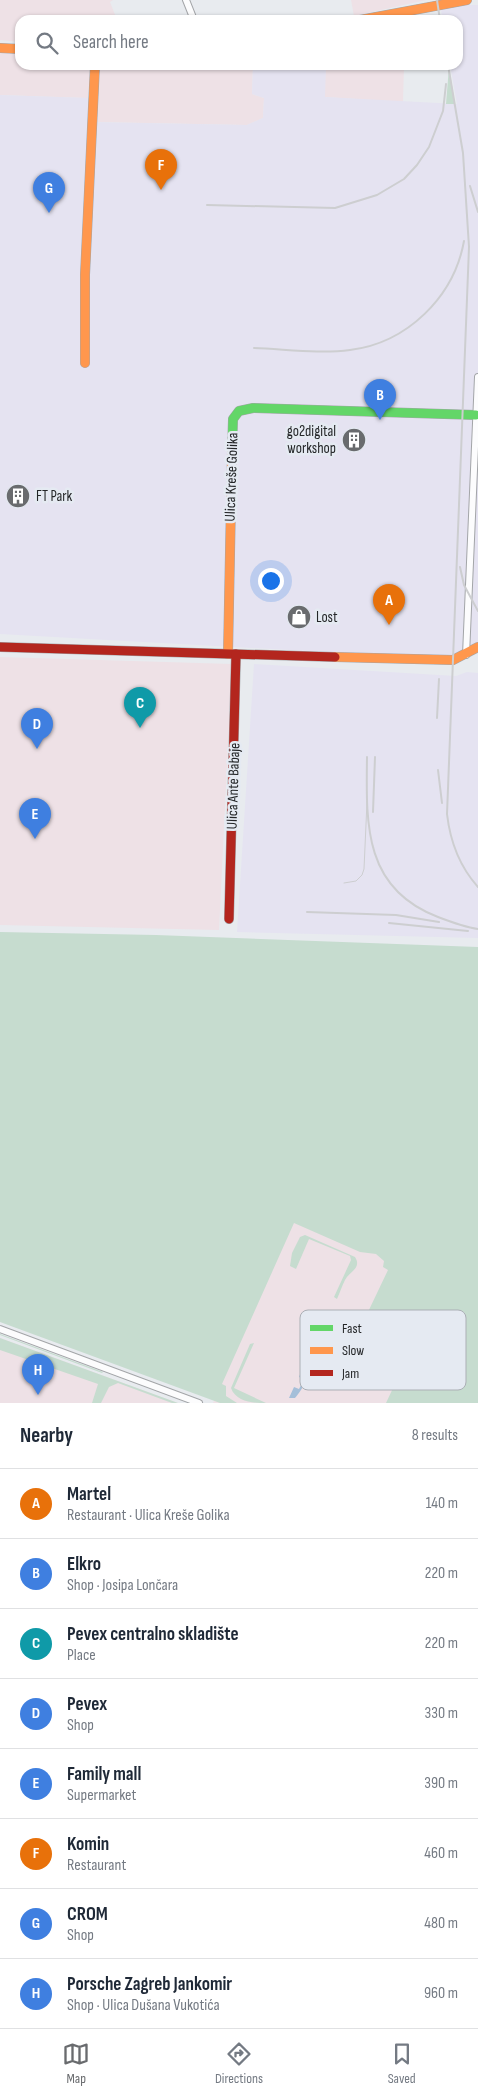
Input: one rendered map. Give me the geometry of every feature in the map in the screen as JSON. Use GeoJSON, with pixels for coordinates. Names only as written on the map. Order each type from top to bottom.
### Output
{"type":"FeatureCollection","features":[{"type":"Feature","properties":{"kind":"street"},"geometry":{"type":"LineString","coordinates":[[186,0],[192,15]]}},
{"type":"Feature","properties":{"kind":"street"},"geometry":{"type":"LineString","coordinates":[[384,15],[467,0]]}},
{"type":"Feature","properties":{"kind":"street"},"geometry":{"type":"LineString","coordinates":[[0,48],[15,50]]}},
{"type":"Feature","properties":{"kind":"street"},"geometry":{"type":"LineString","coordinates":[[85,363],[85,275],[95,70]]}},
{"type":"Feature","properties":{"kind":"street"},"geometry":{"type":"LineString","coordinates":[[466,655],[478,377]]}},
{"type":"Feature","properties":{"kind":"street","name":"Ulica Kreše Golika"},"geometry":{"type":"LineString","coordinates":[[232,654],[229,526],[233,419],[239,411],[253,408],[476,415]]}},
{"type":"Feature","properties":{"kind":"street"},"geometry":{"type":"LineString","coordinates":[[0,647],[430,660],[453,660],[466,655],[478,647]]}},
{"type":"Feature","properties":{"kind":"street","name":"Ulica Ante Babaje"},"geometry":{"type":"LineString","coordinates":[[229,919],[232,654]]}},
{"type":"Feature","properties":{"kind":"street"},"geometry":{"type":"LineString","coordinates":[[0,1329],[199,1403]]}},
{"type":"Feature","properties":{"kind":"shaded area"},"geometry":{"type":"Polygon","coordinates":[[[0,0],[113,0],[110,2],[115,15],[15,15],[15,42],[0,40],[0,0]]]}},
{"type":"Feature","properties":{"kind":"shaded area"},"geometry":{"type":"Polygon","coordinates":[[[351,0],[426,0],[358,15],[354,15],[351,0]]]}},
{"type":"Feature","properties":{"kind":"shaded area"},"geometry":{"type":"Polygon","coordinates":[[[464,5],[478,5],[478,643],[450,659],[0,634],[0,95],[88,98],[89,122],[247,125],[263,118],[264,98],[252,94],[253,70],[326,70],[325,97],[457,104],[451,70],[463,70],[463,15],[442,15],[441,9],[464,5]]]}},
{"type":"Feature","properties":{"kind":"shaded area"},"geometry":{"type":"Polygon","coordinates":[[[0,52],[15,53],[15,70],[90,71],[88,98],[0,95],[0,52]]]}},
{"type":"Feature","properties":{"kind":"shaded area"},"geometry":{"type":"Polygon","coordinates":[[[98,70],[253,70],[252,94],[264,98],[263,118],[247,125],[97,122],[98,70]]]}},
{"type":"Feature","properties":{"kind":"shaded area"},"geometry":{"type":"Polygon","coordinates":[[[326,70],[404,70],[403,102],[324,97],[326,70]]]}},
{"type":"Feature","properties":{"kind":"shaded area"},"geometry":{"type":"Polygon","coordinates":[[[0,657],[232,664],[219,930],[0,925],[0,657]]]}},
{"type":"Feature","properties":{"kind":"shaded area"},"geometry":{"type":"Polygon","coordinates":[[[254,664],[456,676],[467,672],[478,673],[478,938],[237,932],[254,664]]]}},
{"type":"Feature","properties":{"kind":"shaded area"},"geometry":{"type":"Polygon","coordinates":[[[293,1222],[363,1250],[392,1258],[399,1310],[300,1310],[300,1390],[401,1390],[395,1403],[213,1403],[293,1222]]]}},
{"type":"Feature","properties":{"kind":"shaded area"},"geometry":{"type":"Polygon","coordinates":[[[0,1338],[178,1403],[0,1403],[0,1338]]]}},
{"type":"Feature","properties":{"kind":"green space"},"geometry":{"type":"Polygon","coordinates":[[[449,70],[449,70],[455,104],[446,104],[449,70]]]}},
{"type":"Feature","properties":{"kind":"green space"},"geometry":{"type":"Polygon","coordinates":[[[0,932],[156,935],[478,947],[478,1403],[386,1403],[392,1390],[466,1390],[466,1310],[369,1310],[388,1270],[383,1267],[384,1261],[376,1254],[360,1252],[294,1223],[222,1384],[226,1386],[226,1396],[237,1403],[220,1403],[0,1322],[0,932]]]}},
{"type":"Feature","properties":{"kind":"green space"},"geometry":{"type":"Polygon","coordinates":[[[305,1235],[355,1257],[357,1261],[356,1267],[345,1280],[337,1299],[334,1297],[351,1260],[350,1256],[309,1239],[296,1269],[290,1266],[292,1253],[300,1237],[305,1235]]]}},
{"type":"Feature","properties":{"kind":"green space"},"geometry":{"type":"Polygon","coordinates":[[[0,1334],[103,1372],[102,1373],[0,1334]]]}},
{"type":"Feature","properties":{"kind":"green space"},"geometry":{"type":"Polygon","coordinates":[[[0,1338],[178,1403],[172,1403],[118,1383],[109,1387],[101,1403],[92,1403],[98,1384],[0,1350],[0,1338]]]}},
{"type":"Feature","properties":{"kind":"green space"},"geometry":{"type":"Polygon","coordinates":[[[254,1343],[234,1388],[266,1403],[241,1399],[233,1393],[231,1388],[250,1344],[254,1343]]]}},
{"type":"Feature","properties":{"kind":"water"},"geometry":{"type":"Polygon","coordinates":[[[294,1387],[299,1389],[300,1387],[301,1390],[295,1398],[289,1398],[294,1387]]]}},
{"type":"Feature","properties":{"kind":"tram line"},"geometry":{"type":"LineString","coordinates":[[344,883],[356,881],[362,875],[364,869],[367,802]]}},
{"type":"Feature","properties":{"kind":"railway"},"geometry":{"type":"LineString","coordinates":[[437,0],[439,15]]}},
{"type":"Feature","properties":{"kind":"railway"},"geometry":{"type":"LineString","coordinates":[[449,70],[463,153],[469,247],[447,814],[457,853],[466,871],[478,887]]}},
{"type":"Feature","properties":{"kind":"railway"},"geometry":{"type":"LineString","coordinates":[[207,205],[335,208],[377,195],[404,179],[417,165],[429,147],[443,111],[446,84]]}},
{"type":"Feature","properties":{"kind":"railway"},"geometry":{"type":"LineString","coordinates":[[470,186],[478,212]]}},
{"type":"Feature","properties":{"kind":"railway"},"geometry":{"type":"LineString","coordinates":[[254,348],[338,351],[371,346],[390,338],[425,314],[439,298],[450,281],[459,261],[464,241]]}},
{"type":"Feature","properties":{"kind":"railway"},"geometry":{"type":"LineString","coordinates":[[460,567],[464,585],[478,611]]}},
{"type":"Feature","properties":{"kind":"railway"},"geometry":{"type":"LineString","coordinates":[[437,718],[439,679]]}},
{"type":"Feature","properties":{"kind":"railway"},"geometry":{"type":"LineString","coordinates":[[367,757],[367,807],[370,830],[374,852],[383,872],[396,890],[414,905],[448,921],[478,929]]}},
{"type":"Feature","properties":{"kind":"railway"},"geometry":{"type":"LineString","coordinates":[[373,812],[375,757]]}},
{"type":"Feature","properties":{"kind":"railway"},"geometry":{"type":"LineString","coordinates":[[438,770],[442,803]]}},
{"type":"Feature","properties":{"kind":"railway"},"geometry":{"type":"LineString","coordinates":[[307,912],[396,915],[439,922]]}},
{"type":"Feature","properties":{"kind":"railway"},"geometry":{"type":"LineString","coordinates":[[389,923],[468,931]]}},
{"type":"Feature","properties":{"kind":"traffic: fast"},"geometry":{"type":"LineString","coordinates":[[232,452],[233,419],[239,411],[253,408],[476,415]]}},
{"type":"Feature","properties":{"kind":"traffic: slow"},"geometry":{"type":"LineString","coordinates":[[387,15],[467,0]]}},
{"type":"Feature","properties":{"kind":"traffic: slow"},"geometry":{"type":"LineString","coordinates":[[0,48],[15,49]]}},
{"type":"Feature","properties":{"kind":"traffic: slow"},"geometry":{"type":"LineString","coordinates":[[85,363],[85,275],[95,70]]}},
{"type":"Feature","properties":{"kind":"traffic: slow"},"geometry":{"type":"LineString","coordinates":[[228,654],[232,452]]}},
{"type":"Feature","properties":{"kind":"traffic: slow"},"geometry":{"type":"LineString","coordinates":[[335,657],[453,660],[478,647]]}},
{"type":"Feature","properties":{"kind":"traffic: jam"},"geometry":{"type":"LineString","coordinates":[[0,647],[335,657]]}},
{"type":"Feature","properties":{"kind":"traffic: jam"},"geometry":{"type":"LineString","coordinates":[[229,919],[236,654]]}},
{"type":"Feature","properties":{"kind":"place","name":"Komin"},"geometry":{"type":"Point","coordinates":[161,190]}},
{"type":"Feature","properties":{"kind":"place","name":"CROM"},"geometry":{"type":"Point","coordinates":[49,213]}},
{"type":"Feature","properties":{"kind":"place","name":"Elkro"},"geometry":{"type":"Point","coordinates":[380,420]}},
{"type":"Feature","properties":{"kind":"place","name":"go2digital workshop"},"geometry":{"type":"Point","coordinates":[354,440]}},
{"type":"Feature","properties":{"kind":"place","name":"FT Park"},"geometry":{"type":"Point","coordinates":[18,496]}},
{"type":"Feature","properties":{"kind":"place","name":"Lost"},"geometry":{"type":"Point","coordinates":[299,617]}},
{"type":"Feature","properties":{"kind":"place","name":"Martel"},"geometry":{"type":"Point","coordinates":[389,625]}},
{"type":"Feature","properties":{"kind":"place","name":"Pevex centralno skladište"},"geometry":{"type":"Point","coordinates":[140,728]}},
{"type":"Feature","properties":{"kind":"place","name":"Pevex"},"geometry":{"type":"Point","coordinates":[37,749]}},
{"type":"Feature","properties":{"kind":"place","name":"Family mall"},"geometry":{"type":"Point","coordinates":[35,839]}},
{"type":"Feature","properties":{"kind":"place","name":"Porsche Zagreb Jankomir"},"geometry":{"type":"Point","coordinates":[38,1395]}}]}
